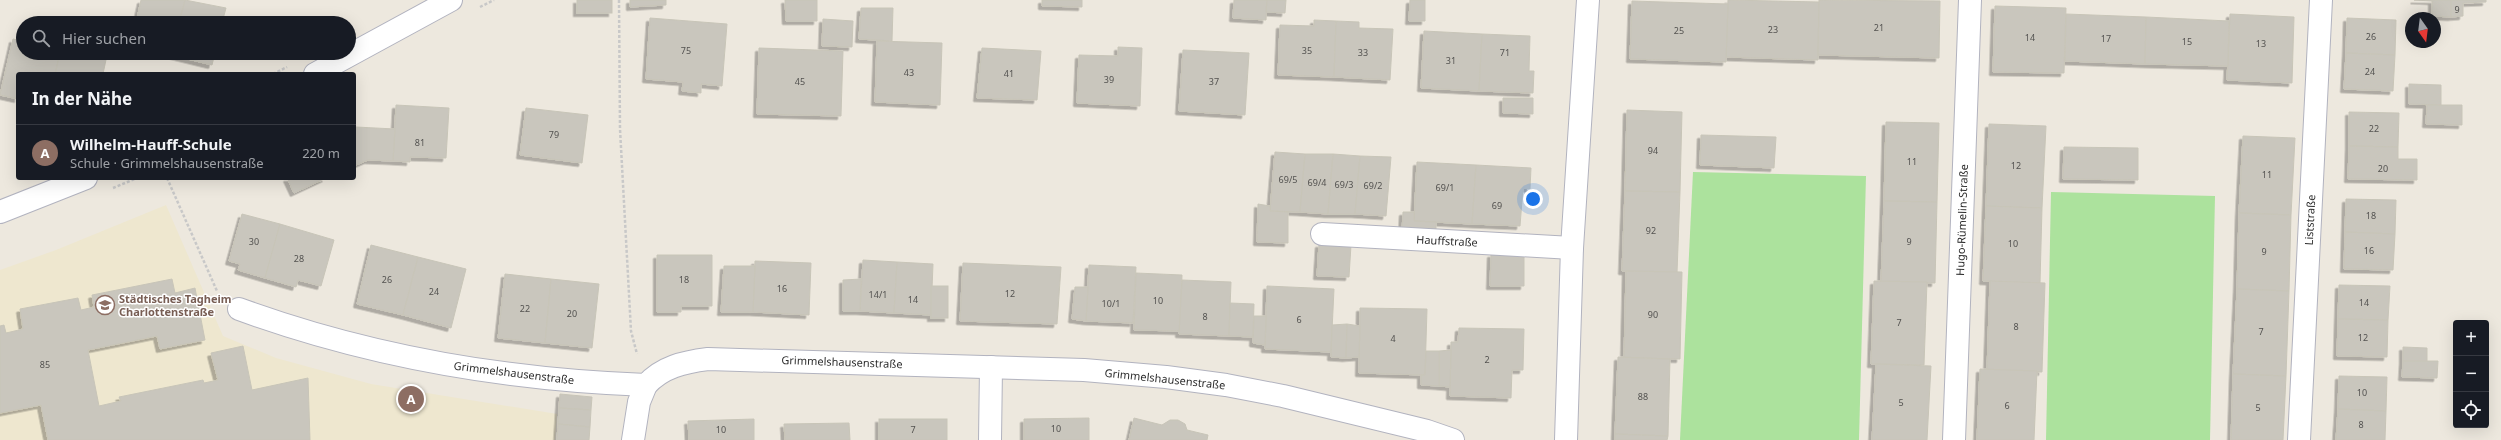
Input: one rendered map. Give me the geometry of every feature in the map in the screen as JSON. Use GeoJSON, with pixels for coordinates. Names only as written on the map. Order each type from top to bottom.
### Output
{"type":"FeatureCollection","features":[{"type":"Feature","properties":{"kind":"street"},"geometry":{"type":"LineString","coordinates":[[356,52],[451,0]]}},
{"type":"Feature","properties":{"kind":"street"},"geometry":{"type":"LineString","coordinates":[[1566,440],[1572,248],[1588,0]]}},
{"type":"Feature","properties":{"kind":"street","name":"Hugo-Rümelin-Straße"},"geometry":{"type":"LineString","coordinates":[[1954,440],[1970,0]]}},
{"type":"Feature","properties":{"kind":"street","name":"Liststraße"},"geometry":{"type":"LineString","coordinates":[[2299,440],[2321,0]]}},
{"type":"Feature","properties":{"kind":"street"},"geometry":{"type":"LineString","coordinates":[[319,72],[341,60]]}},
{"type":"Feature","properties":{"kind":"street"},"geometry":{"type":"LineString","coordinates":[[0,212],[81,180]]}},
{"type":"Feature","properties":{"kind":"street","name":"Hauffstraße"},"geometry":{"type":"LineString","coordinates":[[1322,234],[1572,248]]}},
{"type":"Feature","properties":{"kind":"street","name":"Grimmelshausenstraße"},"geometry":{"type":"LineString","coordinates":[[239,309],[287,326],[461,367],[595,383],[646,385],[664,370],[692,361],[708,358],[1084,370],[1226,384],[1283,396],[1427,431],[1453,440]]}},
{"type":"Feature","properties":{"kind":"street"},"geometry":{"type":"LineString","coordinates":[[990,440],[991,367]]}},
{"type":"Feature","properties":{"kind":"street"},"geometry":{"type":"LineString","coordinates":[[634,440],[639,402],[646,385]]}},
{"type":"Feature","properties":{"kind":"path"},"geometry":{"type":"LineString","coordinates":[[620,0],[620,129],[631,331],[646,385]]}},
{"type":"Feature","properties":{"kind":"path"},"geometry":{"type":"LineString","coordinates":[[168,180],[218,294],[239,309]]}},
{"type":"Feature","properties":{"kind":"shaded area","name":"Städtisches Tagheim Charlottenstraße"},"geometry":{"type":"Polygon","coordinates":[[[166,205],[223,336],[276,358],[371,384],[557,414],[555,440],[0,440],[0,270],[56,250],[166,205]]]}},
{"type":"Feature","properties":{"kind":"green space"},"geometry":{"type":"Polygon","coordinates":[[[1693,172],[1866,176],[1859,440],[1680,440],[1693,172]]]}},
{"type":"Feature","properties":{"kind":"green space"},"geometry":{"type":"Polygon","coordinates":[[[2051,192],[2215,196],[2210,440],[2046,440],[2051,192]]]}},
{"type":"Feature","properties":{"kind":"building"},"geometry":{"type":"Polygon","coordinates":[[[141,0],[185,0],[181,16],[138,16],[141,0]]]}},
{"type":"Feature","properties":{"kind":"building"},"geometry":{"type":"Polygon","coordinates":[[[185,0],[226,8],[224,16],[181,16],[185,0]]]}},
{"type":"Feature","properties":{"kind":"building"},"geometry":{"type":"Polygon","coordinates":[[[577,0],[612,0],[612,13],[577,13],[577,0]]]}},
{"type":"Feature","properties":{"kind":"building"},"geometry":{"type":"Polygon","coordinates":[[[630,0],[666,0],[666,5],[630,7],[630,0]]]}},
{"type":"Feature","properties":{"kind":"building"},"geometry":{"type":"Polygon","coordinates":[[[785,0],[817,0],[817,21],[786,21],[785,0]]]}},
{"type":"Feature","properties":{"kind":"building"},"geometry":{"type":"Polygon","coordinates":[[[1042,0],[1082,0],[1082,7],[1042,6],[1042,0]]]}},
{"type":"Feature","properties":{"kind":"building"},"geometry":{"type":"Polygon","coordinates":[[[1234,0],[1267,0],[1266,20],[1233,18],[1234,0]]]}},
{"type":"Feature","properties":{"kind":"building"},"geometry":{"type":"Polygon","coordinates":[[[1267,0],[1286,0],[1285,13],[1266,12],[1267,0]]]}},
{"type":"Feature","properties":{"kind":"building"},"geometry":{"type":"Polygon","coordinates":[[[1410,0],[1425,0],[1425,21],[1409,21],[1410,0]]]}},
{"type":"Feature","properties":{"kind":"building"},"geometry":{"type":"Polygon","coordinates":[[[1728,0],[1819,2],[1818,60],[1726,57],[1728,0]]]}},
{"type":"Feature","properties":{"kind":"building"},"geometry":{"type":"Polygon","coordinates":[[[1819,0],[1940,1],[1939,58],[1818,55],[1819,0]]]}},
{"type":"Feature","properties":{"kind":"building"},"geometry":{"type":"Polygon","coordinates":[[[2414,0],[2451,0],[2451,17],[2441,16],[2441,12],[2432,12],[2432,1],[2414,0]]]}},
{"type":"Feature","properties":{"kind":"building"},"geometry":{"type":"Polygon","coordinates":[[[2451,0],[2486,0],[2486,2],[2463,3],[2463,16],[2451,17],[2451,0]]]}},
{"type":"Feature","properties":{"kind":"building"},"geometry":{"type":"Polygon","coordinates":[[[1632,1],[1728,4],[1726,62],[1630,59],[1632,1]]]}},
{"type":"Feature","properties":{"kind":"building"},"geometry":{"type":"Polygon","coordinates":[[[1995,6],[2066,8],[2064,73],[1993,72],[1995,6]]]}},
{"type":"Feature","properties":{"kind":"building"},"geometry":{"type":"Polygon","coordinates":[[[861,8],[893,8],[892,41],[859,39],[861,8]]]}},
{"type":"Feature","properties":{"kind":"building"},"geometry":{"type":"Polygon","coordinates":[[[2066,14],[2146,17],[2145,64],[2065,61],[2066,14]]]}},
{"type":"Feature","properties":{"kind":"building"},"geometry":{"type":"Polygon","coordinates":[[[2230,14],[2294,17],[2292,83],[2227,80],[2230,14]]]}},
{"type":"Feature","properties":{"kind":"building"},"geometry":{"type":"Polygon","coordinates":[[[2146,17],[2229,21],[2228,66],[2145,64],[2146,17]]]}},
{"type":"Feature","properties":{"kind":"building"},"geometry":{"type":"Polygon","coordinates":[[[650,18],[727,24],[722,86],[701,84],[701,93],[682,91],[683,82],[646,79],[650,18]]]}},
{"type":"Feature","properties":{"kind":"building"},"geometry":{"type":"Polygon","coordinates":[[[2347,18],[2396,20],[2395,55],[2346,53],[2347,18]]]}},
{"type":"Feature","properties":{"kind":"building"},"geometry":{"type":"Polygon","coordinates":[[[823,19],[853,21],[852,47],[822,46],[823,19]]]}},
{"type":"Feature","properties":{"kind":"building"},"geometry":{"type":"Polygon","coordinates":[[[1314,20],[1336,21],[1334,77],[1278,75],[1280,25],[1314,26],[1314,20]]]}},
{"type":"Feature","properties":{"kind":"building"},"geometry":{"type":"Polygon","coordinates":[[[1336,21],[1359,22],[1359,28],[1393,29],[1390,80],[1334,77],[1336,21]]]}},
{"type":"Feature","properties":{"kind":"building"},"geometry":{"type":"Polygon","coordinates":[[[1424,31],[1482,34],[1479,91],[1421,88],[1424,31]]]}},
{"type":"Feature","properties":{"kind":"building"},"geometry":{"type":"Polygon","coordinates":[[[1482,34],[1530,36],[1529,71],[1534,71],[1533,93],[1479,91],[1482,34]]]}},
{"type":"Feature","properties":{"kind":"building"},"geometry":{"type":"Polygon","coordinates":[[[13,39],[16,40],[16,60],[58,60],[55,72],[16,72],[16,99],[0,95],[13,39]]]}},
{"type":"Feature","properties":{"kind":"building"},"geometry":{"type":"Polygon","coordinates":[[[877,41],[942,43],[940,105],[875,102],[877,41]]]}},
{"type":"Feature","properties":{"kind":"building"},"geometry":{"type":"Polygon","coordinates":[[[1118,47],[1142,48],[1140,106],[1077,103],[1079,55],[1118,56],[1118,47]]]}},
{"type":"Feature","properties":{"kind":"building"},"geometry":{"type":"Polygon","coordinates":[[[759,48],[843,51],[841,116],[757,114],[759,48]]]}},
{"type":"Feature","properties":{"kind":"building"},"geometry":{"type":"Polygon","coordinates":[[[982,48],[1041,51],[1037,100],[977,98],[982,48]]]}},
{"type":"Feature","properties":{"kind":"building"},"geometry":{"type":"Polygon","coordinates":[[[1183,50],[1249,53],[1245,115],[1179,111],[1183,50]]]}},
{"type":"Feature","properties":{"kind":"building"},"geometry":{"type":"Polygon","coordinates":[[[2346,53],[2395,55],[2393,91],[2344,89],[2346,53]]]}},
{"type":"Feature","properties":{"kind":"building"},"geometry":{"type":"Polygon","coordinates":[[[58,60],[106,60],[103,72],[55,72],[58,60]]]}},
{"type":"Feature","properties":{"kind":"building"},"geometry":{"type":"Polygon","coordinates":[[[192,60],[213,60],[212,65],[192,60]]]}},
{"type":"Feature","properties":{"kind":"building"},"geometry":{"type":"Polygon","coordinates":[[[2409,84],[2441,85],[2441,105],[2409,104],[2409,84]]]}},
{"type":"Feature","properties":{"kind":"building"},"geometry":{"type":"Polygon","coordinates":[[[1503,98],[1533,98],[1533,114],[1503,113],[1503,98]]]}},
{"type":"Feature","properties":{"kind":"building"},"geometry":{"type":"Polygon","coordinates":[[[396,105],[449,108],[446,158],[410,157],[410,162],[393,161],[396,105]]]}},
{"type":"Feature","properties":{"kind":"building"},"geometry":{"type":"Polygon","coordinates":[[[2427,105],[2462,105],[2462,125],[2426,124],[2427,105]]]}},
{"type":"Feature","properties":{"kind":"building"},"geometry":{"type":"Polygon","coordinates":[[[526,108],[588,115],[582,163],[520,155],[526,108]]]}},
{"type":"Feature","properties":{"kind":"building"},"geometry":{"type":"Polygon","coordinates":[[[1627,110],[1682,112],[1680,192],[1625,191],[1627,110]]]}},
{"type":"Feature","properties":{"kind":"building"},"geometry":{"type":"Polygon","coordinates":[[[2349,112],[2399,113],[2398,147],[2349,146],[2349,112]]]}},
{"type":"Feature","properties":{"kind":"building"},"geometry":{"type":"Polygon","coordinates":[[[1886,122],[1939,123],[1937,202],[1884,201],[1886,122]]]}},
{"type":"Feature","properties":{"kind":"building"},"geometry":{"type":"Polygon","coordinates":[[[1989,124],[2046,126],[2042,208],[1986,206],[1989,124]]]}},
{"type":"Feature","properties":{"kind":"building"},"geometry":{"type":"Polygon","coordinates":[[[356,127],[395,129],[393,161],[368,160],[356,165],[356,127]]]}},
{"type":"Feature","properties":{"kind":"building"},"geometry":{"type":"Polygon","coordinates":[[[1701,135],[1776,137],[1774,168],[1700,165],[1701,135]]]}},
{"type":"Feature","properties":{"kind":"building"},"geometry":{"type":"Polygon","coordinates":[[[2243,136],[2295,138],[2291,215],[2239,213],[2243,136]]]}},
{"type":"Feature","properties":{"kind":"building"},"geometry":{"type":"Polygon","coordinates":[[[2349,146],[2398,147],[2398,159],[2417,159],[2417,180],[2348,179],[2349,146]]]}},
{"type":"Feature","properties":{"kind":"building"},"geometry":{"type":"Polygon","coordinates":[[[2064,147],[2138,148],[2138,180],[2063,179],[2064,147]]]}},
{"type":"Feature","properties":{"kind":"building"},"geometry":{"type":"Polygon","coordinates":[[[1275,152],[1305,154],[1300,212],[1270,211],[1275,152]]]}},
{"type":"Feature","properties":{"kind":"building"},"geometry":{"type":"Polygon","coordinates":[[[1305,154],[1333,154],[1328,214],[1300,212],[1305,154]]]}},
{"type":"Feature","properties":{"kind":"building"},"geometry":{"type":"Polygon","coordinates":[[[1333,154],[1360,156],[1355,214],[1328,214],[1333,154]]]}},
{"type":"Feature","properties":{"kind":"building"},"geometry":{"type":"Polygon","coordinates":[[[1360,156],[1391,157],[1386,216],[1355,214],[1360,156]]]}},
{"type":"Feature","properties":{"kind":"building"},"geometry":{"type":"Polygon","coordinates":[[[1417,162],[1476,165],[1472,224],[1414,221],[1417,162]]]}},
{"type":"Feature","properties":{"kind":"building"},"geometry":{"type":"Polygon","coordinates":[[[1476,165],[1531,168],[1530,189],[1523,188],[1520,226],[1472,224],[1476,165]]]}},
{"type":"Feature","properties":{"kind":"building"},"geometry":{"type":"Polygon","coordinates":[[[288,180],[322,180],[294,193],[288,180]]]}},
{"type":"Feature","properties":{"kind":"building"},"geometry":{"type":"Polygon","coordinates":[[[1625,191],[1680,192],[1677,273],[1622,271],[1625,191]]]}},
{"type":"Feature","properties":{"kind":"building"},"geometry":{"type":"Polygon","coordinates":[[[2346,199],[2396,200],[2395,234],[2345,232],[2346,199]]]}},
{"type":"Feature","properties":{"kind":"building"},"geometry":{"type":"Polygon","coordinates":[[[1884,201],[1937,202],[1935,283],[1881,282],[1884,201]]]}},
{"type":"Feature","properties":{"kind":"building"},"geometry":{"type":"Polygon","coordinates":[[[1258,204],[1270,206],[1270,211],[1288,212],[1288,243],[1257,242],[1258,204]]]}},
{"type":"Feature","properties":{"kind":"building"},"geometry":{"type":"Polygon","coordinates":[[[1986,206],[2042,208],[2040,283],[1983,281],[1986,206]]]}},
{"type":"Feature","properties":{"kind":"building"},"geometry":{"type":"Polygon","coordinates":[[[1403,212],[1414,212],[1414,221],[1436,222],[1436,233],[1402,232],[1403,212]]]}},
{"type":"Feature","properties":{"kind":"building"},"geometry":{"type":"Polygon","coordinates":[[[2239,213],[2291,215],[2289,291],[2237,289],[2239,213]]]}},
{"type":"Feature","properties":{"kind":"building"},"geometry":{"type":"Polygon","coordinates":[[[242,214],[280,224],[265,278],[238,270],[240,264],[229,261],[242,214]]]}},
{"type":"Feature","properties":{"kind":"building"},"geometry":{"type":"Polygon","coordinates":[[[280,224],[334,240],[321,286],[298,280],[296,287],[265,278],[280,224]]]}},
{"type":"Feature","properties":{"kind":"building"},"geometry":{"type":"Polygon","coordinates":[[[2345,232],[2395,234],[2393,270],[2344,269],[2345,232]]]}},
{"type":"Feature","properties":{"kind":"building"},"geometry":{"type":"Polygon","coordinates":[[[1319,244],[1351,245],[1349,277],[1317,276],[1319,244]]]}},
{"type":"Feature","properties":{"kind":"building"},"geometry":{"type":"Polygon","coordinates":[[[371,245],[418,257],[403,315],[357,304],[371,245]]]}},
{"type":"Feature","properties":{"kind":"building"},"geometry":{"type":"Polygon","coordinates":[[[1491,254],[1524,254],[1524,286],[1490,286],[1491,254]]]}},
{"type":"Feature","properties":{"kind":"building"},"geometry":{"type":"Polygon","coordinates":[[[657,255],[712,255],[712,306],[681,306],[681,312],[657,312],[657,255]]]}},
{"type":"Feature","properties":{"kind":"building"},"geometry":{"type":"Polygon","coordinates":[[[418,257],[466,269],[451,328],[403,315],[418,257]]]}},
{"type":"Feature","properties":{"kind":"building"},"geometry":{"type":"Polygon","coordinates":[[[863,260],[897,262],[894,313],[860,311],[863,260]]]}},
{"type":"Feature","properties":{"kind":"building"},"geometry":{"type":"Polygon","coordinates":[[[755,261],[811,263],[809,315],[753,312],[755,261]]]}},
{"type":"Feature","properties":{"kind":"building"},"geometry":{"type":"Polygon","coordinates":[[[897,262],[933,264],[931,315],[894,313],[897,262]]]}},
{"type":"Feature","properties":{"kind":"building"},"geometry":{"type":"Polygon","coordinates":[[[963,263],[1061,267],[1057,324],[960,321],[963,263]]]}},
{"type":"Feature","properties":{"kind":"building"},"geometry":{"type":"Polygon","coordinates":[[[1089,265],[1136,267],[1133,323],[1086,321],[1089,265]]]}},
{"type":"Feature","properties":{"kind":"building"},"geometry":{"type":"Polygon","coordinates":[[[724,266],[755,266],[753,312],[721,312],[724,266]]]}},
{"type":"Feature","properties":{"kind":"building"},"geometry":{"type":"Polygon","coordinates":[[[1626,271],[1682,272],[1680,359],[1624,358],[1626,271]]]}},
{"type":"Feature","properties":{"kind":"building"},"geometry":{"type":"Polygon","coordinates":[[[1136,273],[1182,275],[1180,331],[1134,330],[1136,273]]]}},
{"type":"Feature","properties":{"kind":"building"},"geometry":{"type":"Polygon","coordinates":[[[505,274],[551,279],[545,343],[498,338],[505,274]]]}},
{"type":"Feature","properties":{"kind":"building"},"geometry":{"type":"Polygon","coordinates":[[[172,279],[175,293],[195,288],[205,340],[160,349],[157,336],[88,350],[99,406],[121,401],[119,397],[203,380],[204,383],[218,380],[211,353],[243,346],[252,390],[308,378],[310,440],[48,440],[41,405],[0,413],[0,326],[4,325],[6,333],[23,329],[20,309],[78,298],[81,310],[94,307],[92,295],[172,279]]]}},
{"type":"Feature","properties":{"kind":"building"},"geometry":{"type":"Polygon","coordinates":[[[551,279],[599,284],[592,348],[545,343],[551,279]]]}},
{"type":"Feature","properties":{"kind":"building"},"geometry":{"type":"Polygon","coordinates":[[[861,279],[860,311],[843,311],[843,280],[861,279]]]}},
{"type":"Feature","properties":{"kind":"building"},"geometry":{"type":"Polygon","coordinates":[[[1182,280],[1231,282],[1229,336],[1179,334],[1182,280]]]}},
{"type":"Feature","properties":{"kind":"building"},"geometry":{"type":"Polygon","coordinates":[[[1874,281],[1927,282],[1924,365],[1871,364],[1874,281]]]}},
{"type":"Feature","properties":{"kind":"building"},"geometry":{"type":"Polygon","coordinates":[[[1990,281],[2045,283],[2042,372],[1987,370],[1990,281]]]}},
{"type":"Feature","properties":{"kind":"building"},"geometry":{"type":"Polygon","coordinates":[[[2339,285],[2390,286],[2388,320],[2338,319],[2339,285]]]}},
{"type":"Feature","properties":{"kind":"building"},"geometry":{"type":"Polygon","coordinates":[[[931,286],[948,286],[948,318],[931,318],[931,286]]]}},
{"type":"Feature","properties":{"kind":"building"},"geometry":{"type":"Polygon","coordinates":[[[1267,286],[1334,289],[1331,352],[1265,349],[1267,286]]]}},
{"type":"Feature","properties":{"kind":"building"},"geometry":{"type":"Polygon","coordinates":[[[1075,287],[1088,287],[1086,321],[1072,319],[1075,287]]]}},
{"type":"Feature","properties":{"kind":"building"},"geometry":{"type":"Polygon","coordinates":[[[2237,289],[2289,291],[2286,376],[2233,374],[2237,289]]]}},
{"type":"Feature","properties":{"kind":"building"},"geometry":{"type":"Polygon","coordinates":[[[1230,303],[1254,304],[1253,337],[1229,336],[1230,303]]]}},
{"type":"Feature","properties":{"kind":"building"},"geometry":{"type":"Polygon","coordinates":[[[1360,308],[1427,309],[1425,375],[1359,373],[1360,308]]]}},
{"type":"Feature","properties":{"kind":"building"},"geometry":{"type":"Polygon","coordinates":[[[1254,316],[1266,316],[1265,345],[1253,343],[1254,316]]]}},
{"type":"Feature","properties":{"kind":"building"},"geometry":{"type":"Polygon","coordinates":[[[2338,319],[2388,320],[2387,357],[2337,356],[2338,319]]]}},
{"type":"Feature","properties":{"kind":"building"},"geometry":{"type":"Polygon","coordinates":[[[1347,324],[1346,358],[1331,357],[1332,325],[1347,324]]]}},
{"type":"Feature","properties":{"kind":"building"},"geometry":{"type":"Polygon","coordinates":[[[1347,324],[1360,326],[1359,357],[1346,358],[1347,324]]]}},
{"type":"Feature","properties":{"kind":"building"},"geometry":{"type":"Polygon","coordinates":[[[1459,328],[1524,329],[1523,370],[1512,370],[1511,398],[1450,396],[1451,342],[1458,342],[1459,328]]]}},
{"type":"Feature","properties":{"kind":"building"},"geometry":{"type":"Polygon","coordinates":[[[2403,347],[2427,348],[2427,361],[2403,361],[2403,347]]]}},
{"type":"Feature","properties":{"kind":"building"},"geometry":{"type":"Polygon","coordinates":[[[1451,350],[1450,387],[1439,386],[1439,351],[1451,350]]]}},
{"type":"Feature","properties":{"kind":"building"},"geometry":{"type":"Polygon","coordinates":[[[1426,351],[1439,351],[1439,386],[1421,385],[1421,375],[1425,375],[1426,351]]]}},
{"type":"Feature","properties":{"kind":"building"},"geometry":{"type":"Polygon","coordinates":[[[1618,357],[1670,359],[1668,436],[1615,434],[1618,357]]]}},
{"type":"Feature","properties":{"kind":"building"},"geometry":{"type":"Polygon","coordinates":[[[2403,361],[2438,361],[2437,378],[2402,377],[2403,361]]]}},
{"type":"Feature","properties":{"kind":"building"},"geometry":{"type":"Polygon","coordinates":[[[1876,364],[1931,366],[1927,440],[1872,440],[1876,364]]]}},
{"type":"Feature","properties":{"kind":"building"},"geometry":{"type":"Polygon","coordinates":[[[1980,369],[2037,371],[2034,440],[1977,440],[1980,369]]]}},
{"type":"Feature","properties":{"kind":"building"},"geometry":{"type":"Polygon","coordinates":[[[2233,374],[2286,376],[2283,440],[2231,440],[2233,374]]]}},
{"type":"Feature","properties":{"kind":"building"},"geometry":{"type":"Polygon","coordinates":[[[2339,376],[2387,377],[2386,411],[2338,409],[2339,376]]]}},
{"type":"Feature","properties":{"kind":"building"},"geometry":{"type":"Polygon","coordinates":[[[560,394],[592,397],[591,410],[559,408],[560,394]]]}},
{"type":"Feature","properties":{"kind":"building"},"geometry":{"type":"Polygon","coordinates":[[[559,408],[591,410],[590,427],[558,424],[559,408]]]}},
{"type":"Feature","properties":{"kind":"building"},"geometry":{"type":"Polygon","coordinates":[[[2338,409],[2386,411],[2385,440],[2336,440],[2338,409]]]}},
{"type":"Feature","properties":{"kind":"building"},"geometry":{"type":"Polygon","coordinates":[[[1089,418],[1089,440],[1024,440],[1024,419],[1089,418]]]}},
{"type":"Feature","properties":{"kind":"building"},"geometry":{"type":"Polygon","coordinates":[[[1134,418],[1162,425],[1170,420],[1178,420],[1185,424],[1187,430],[1208,435],[1207,440],[1129,440],[1134,418]]]}},
{"type":"Feature","properties":{"kind":"building"},"geometry":{"type":"Polygon","coordinates":[[[754,419],[754,440],[689,440],[688,421],[754,419]]]}},
{"type":"Feature","properties":{"kind":"building"},"geometry":{"type":"Polygon","coordinates":[[[879,419],[947,419],[947,440],[879,440],[879,419]]]}},
{"type":"Feature","properties":{"kind":"building"},"geometry":{"type":"Polygon","coordinates":[[[849,423],[850,440],[785,440],[784,424],[849,423]]]}},
{"type":"Feature","properties":{"kind":"building"},"geometry":{"type":"Polygon","coordinates":[[[558,424],[590,427],[589,440],[557,440],[558,424]]]}},
{"type":"Feature","properties":{"kind":"building"},"geometry":{"type":"Polygon","coordinates":[[[1615,434],[1668,436],[1667,440],[1615,440],[1615,434]]]}},
{"type":"Feature","properties":{"kind":"place","name":"Städtisches Tagheim Charlottenstraße"},"geometry":{"type":"Point","coordinates":[105,305]}},
{"type":"Feature","properties":{"kind":"place","name":"Wilhelm-Hauff-Schule"},"geometry":{"type":"Point","coordinates":[411,399]}}]}
